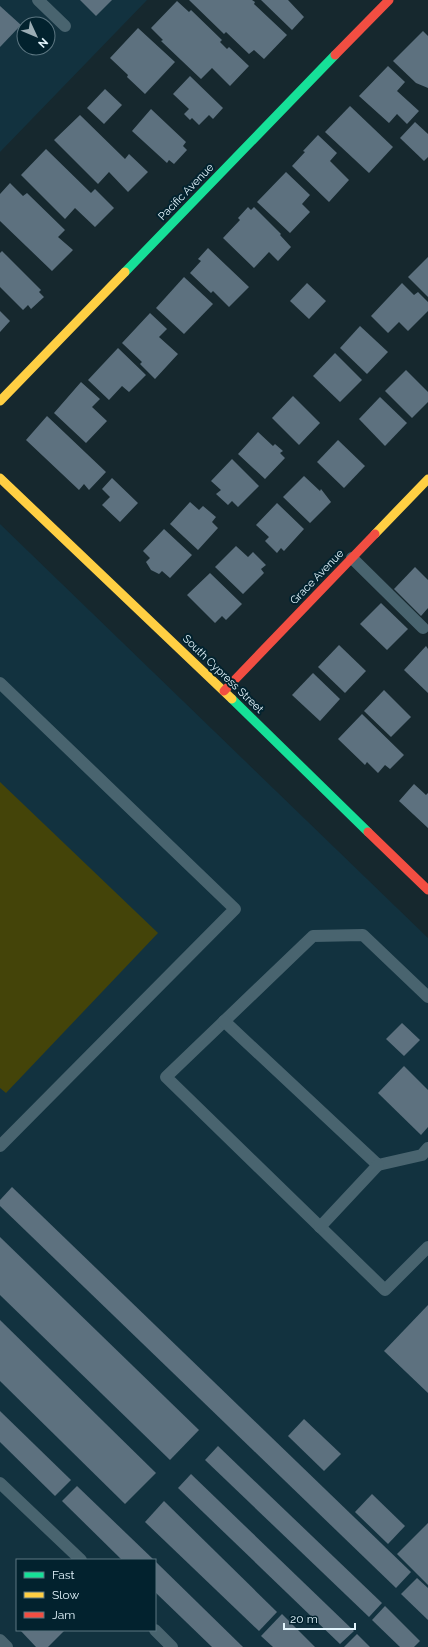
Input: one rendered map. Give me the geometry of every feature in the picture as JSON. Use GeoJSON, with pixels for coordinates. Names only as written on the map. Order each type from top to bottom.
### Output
{"type":"FeatureCollection","features":[{"type":"Feature","properties":{"kind":"street","name":"Pacific Avenue"},"geometry":{"type":"LineString","coordinates":[[0,401],[389,0]]}},
{"type":"Feature","properties":{"kind":"street","name":"South Cypress Street"},"geometry":{"type":"LineString","coordinates":[[0,478],[224,691],[428,890]]}},
{"type":"Feature","properties":{"kind":"street","name":"Grace Avenue"},"geometry":{"type":"LineString","coordinates":[[224,691],[428,479]]}},
{"type":"Feature","properties":{"kind":"lane"},"geometry":{"type":"LineString","coordinates":[[38,0],[65,26]]}},
{"type":"Feature","properties":{"kind":"lane"},"geometry":{"type":"LineString","coordinates":[[352,558],[423,628]]}},
{"type":"Feature","properties":{"kind":"lane"},"geometry":{"type":"LineString","coordinates":[[0,683],[235,909],[0,1146]]}},
{"type":"Feature","properties":{"kind":"lane"},"geometry":{"type":"LineString","coordinates":[[428,997],[363,935],[313,936],[166,1077],[385,1290],[428,1247]]}},
{"type":"Feature","properties":{"kind":"lane"},"geometry":{"type":"LineString","coordinates":[[224,1021],[378,1165]]}},
{"type":"Feature","properties":{"kind":"lane"},"geometry":{"type":"LineString","coordinates":[[320,1227],[378,1165],[422,1156],[428,1148]]}},
{"type":"Feature","properties":{"kind":"lane"},"geometry":{"type":"LineString","coordinates":[[0,1483],[80,1559]]}},
{"type":"Feature","properties":{"kind":"lane"},"geometry":{"type":"LineString","coordinates":[[155,1631],[172,1647]]}},
{"type":"Feature","properties":{"kind":"lane"},"geometry":{"type":"LineString","coordinates":[[0,1640],[7,1647]]}},
{"type":"Feature","properties":{"kind":"shaded area"},"geometry":{"type":"Polygon","coordinates":[[[0,0],[147,0],[0,152],[0,0]]]}},
{"type":"Feature","properties":{"kind":"shaded area"},"geometry":{"type":"Polygon","coordinates":[[[0,524],[428,938],[428,1647],[0,1647],[0,524]]]}},
{"type":"Feature","properties":{"kind":"shaded area"},"geometry":{"type":"Polygon","coordinates":[[[0,782],[158,933],[6,1093],[0,1088],[0,782]]]}},
{"type":"Feature","properties":{"kind":"building"},"geometry":{"type":"Polygon","coordinates":[[[80,0],[112,0],[96,16],[80,0]]]}},
{"type":"Feature","properties":{"kind":"building"},"geometry":{"type":"Polygon","coordinates":[[[189,0],[252,0],[255,2],[254,4],[287,35],[264,59],[254,50],[249,54],[226,32],[224,34],[189,0]]]}},
{"type":"Feature","properties":{"kind":"building"},"geometry":{"type":"Polygon","coordinates":[[[261,0],[288,0],[304,17],[292,30],[261,0]]]}},
{"type":"Feature","properties":{"kind":"building"},"geometry":{"type":"Polygon","coordinates":[[[177,1],[189,12],[191,10],[222,40],[220,42],[227,49],[229,47],[249,66],[230,86],[212,68],[201,79],[161,41],[163,40],[151,28],[177,1]]]}},
{"type":"Feature","properties":{"kind":"building"},"geometry":{"type":"Polygon","coordinates":[[[0,6],[16,20],[16,30],[0,47],[0,6]]]}},
{"type":"Feature","properties":{"kind":"building"},"geometry":{"type":"Polygon","coordinates":[[[138,28],[175,62],[145,94],[110,58],[138,28]]]}},
{"type":"Feature","properties":{"kind":"building"},"geometry":{"type":"Polygon","coordinates":[[[423,31],[428,36],[428,88],[416,83],[393,61],[423,31]]]}},
{"type":"Feature","properties":{"kind":"building"},"geometry":{"type":"Polygon","coordinates":[[[388,66],[405,82],[397,91],[419,111],[407,124],[397,114],[389,123],[359,96],[388,66]]]}},
{"type":"Feature","properties":{"kind":"building"},"geometry":{"type":"Polygon","coordinates":[[[190,76],[223,108],[213,119],[209,115],[199,125],[192,118],[190,120],[184,114],[189,109],[173,94],[190,76]]]}},
{"type":"Feature","properties":{"kind":"building"},"geometry":{"type":"Polygon","coordinates":[[[105,89],[122,105],[104,124],[87,108],[105,89]]]}},
{"type":"Feature","properties":{"kind":"building"},"geometry":{"type":"Polygon","coordinates":[[[350,106],[393,147],[369,173],[325,132],[350,106]]]}},
{"type":"Feature","properties":{"kind":"building"},"geometry":{"type":"Polygon","coordinates":[[[151,109],[186,142],[183,146],[187,150],[174,164],[169,160],[167,163],[132,131],[151,109]]]}},
{"type":"Feature","properties":{"kind":"building"},"geometry":{"type":"Polygon","coordinates":[[[80,115],[125,159],[129,154],[148,172],[128,192],[109,172],[98,184],[54,140],[80,115]]]}},
{"type":"Feature","properties":{"kind":"building"},"geometry":{"type":"Polygon","coordinates":[[[415,122],[428,134],[428,157],[424,161],[400,138],[415,122]]]}},
{"type":"Feature","properties":{"kind":"building"},"geometry":{"type":"Polygon","coordinates":[[[318,135],[337,153],[330,161],[349,180],[329,202],[292,166],[305,152],[303,151],[318,135]]]}},
{"type":"Feature","properties":{"kind":"building"},"geometry":{"type":"Polygon","coordinates":[[[46,149],[91,193],[95,189],[114,208],[95,227],[75,208],[65,219],[21,175],[46,149]]]}},
{"type":"Feature","properties":{"kind":"building"},"geometry":{"type":"Polygon","coordinates":[[[286,172],[310,195],[302,204],[310,212],[290,233],[257,202],[286,172]]]}},
{"type":"Feature","properties":{"kind":"building"},"geometry":{"type":"Polygon","coordinates":[[[10,183],[23,196],[27,193],[65,230],[58,237],[73,250],[52,271],[0,221],[0,194],[10,183]]]}},
{"type":"Feature","properties":{"kind":"building"},"geometry":{"type":"Polygon","coordinates":[[[248,207],[251,210],[254,207],[281,234],[280,235],[291,247],[278,261],[269,252],[254,268],[223,238],[240,220],[238,218],[248,207]]]}},
{"type":"Feature","properties":{"kind":"building"},"geometry":{"type":"Polygon","coordinates":[[[208,248],[249,287],[229,307],[213,291],[211,293],[190,273],[201,261],[198,259],[208,248]]]}},
{"type":"Feature","properties":{"kind":"building"},"geometry":{"type":"Polygon","coordinates":[[[2,251],[41,290],[39,292],[44,297],[31,309],[28,305],[23,310],[0,287],[0,253],[2,251]]]}},
{"type":"Feature","properties":{"kind":"building"},"geometry":{"type":"Polygon","coordinates":[[[428,257],[428,297],[408,277],[428,257]]]}},
{"type":"Feature","properties":{"kind":"building"},"geometry":{"type":"Polygon","coordinates":[[[184,277],[213,304],[184,334],[156,308],[184,277]]]}},
{"type":"Feature","properties":{"kind":"building"},"geometry":{"type":"Polygon","coordinates":[[[307,283],[326,301],[309,319],[290,301],[307,283]]]}},
{"type":"Feature","properties":{"kind":"building"},"geometry":{"type":"Polygon","coordinates":[[[402,283],[414,295],[418,292],[428,302],[428,311],[408,331],[399,322],[388,333],[371,316],[402,283]]]}},
{"type":"Feature","properties":{"kind":"building"},"geometry":{"type":"Polygon","coordinates":[[[0,311],[10,321],[0,332],[0,311]]]}},
{"type":"Feature","properties":{"kind":"building"},"geometry":{"type":"Polygon","coordinates":[[[150,313],[167,329],[159,337],[178,354],[155,379],[140,364],[142,362],[122,343],[150,313]]]}},
{"type":"Feature","properties":{"kind":"building"},"geometry":{"type":"Polygon","coordinates":[[[360,326],[388,352],[367,374],[340,348],[360,326]]]}},
{"type":"Feature","properties":{"kind":"building"},"geometry":{"type":"Polygon","coordinates":[[[118,348],[146,375],[129,392],[122,386],[109,400],[88,380],[118,348]]]}},
{"type":"Feature","properties":{"kind":"building"},"geometry":{"type":"Polygon","coordinates":[[[335,353],[362,380],[340,402],[313,376],[335,353]]]}},
{"type":"Feature","properties":{"kind":"building"},"geometry":{"type":"Polygon","coordinates":[[[406,370],[428,392],[428,402],[412,418],[385,391],[406,370]]]}},
{"type":"Feature","properties":{"kind":"building"},"geometry":{"type":"Polygon","coordinates":[[[81,382],[100,399],[92,407],[107,421],[86,443],[54,413],[81,382]]]}},
{"type":"Feature","properties":{"kind":"building"},"geometry":{"type":"Polygon","coordinates":[[[293,396],[320,423],[299,445],[272,418],[293,396]]]}},
{"type":"Feature","properties":{"kind":"building"},"geometry":{"type":"Polygon","coordinates":[[[380,397],[407,423],[385,446],[359,419],[380,397]]]}},
{"type":"Feature","properties":{"kind":"building"},"geometry":{"type":"Polygon","coordinates":[[[47,416],[106,472],[89,490],[84,484],[79,490],[26,440],[47,416]]]}},
{"type":"Feature","properties":{"kind":"building"},"geometry":{"type":"Polygon","coordinates":[[[258,432],[273,446],[275,444],[283,451],[280,453],[285,458],[265,479],[238,454],[258,432]]]}},
{"type":"Feature","properties":{"kind":"building"},"geometry":{"type":"Polygon","coordinates":[[[338,440],[365,466],[344,488],[317,462],[338,440]]]}},
{"type":"Feature","properties":{"kind":"building"},"geometry":{"type":"Polygon","coordinates":[[[232,459],[259,486],[238,507],[232,501],[228,505],[216,494],[221,490],[211,481],[232,459]]]}},
{"type":"Feature","properties":{"kind":"building"},"geometry":{"type":"Polygon","coordinates":[[[304,476],[320,491],[321,489],[331,502],[310,523],[283,497],[304,476]]]}},
{"type":"Feature","properties":{"kind":"building"},"geometry":{"type":"Polygon","coordinates":[[[112,478],[138,503],[120,522],[102,505],[110,497],[102,489],[112,478]]]}},
{"type":"Feature","properties":{"kind":"building"},"geometry":{"type":"Polygon","coordinates":[[[190,502],[199,510],[203,506],[216,517],[212,522],[218,528],[198,550],[170,524],[190,502]]]}},
{"type":"Feature","properties":{"kind":"building"},"geometry":{"type":"Polygon","coordinates":[[[277,503],[304,529],[284,551],[281,548],[277,553],[265,541],[269,537],[256,525],[277,503]]]}},
{"type":"Feature","properties":{"kind":"building"},"geometry":{"type":"Polygon","coordinates":[[[164,529],[192,555],[170,578],[162,571],[159,574],[151,570],[146,562],[150,558],[143,551],[164,529]]]}},
{"type":"Feature","properties":{"kind":"building"},"geometry":{"type":"Polygon","coordinates":[[[236,546],[248,557],[253,552],[266,565],[261,569],[264,573],[243,594],[215,567],[236,546]]]}},
{"type":"Feature","properties":{"kind":"building"},"geometry":{"type":"Polygon","coordinates":[[[415,567],[428,580],[428,608],[421,616],[394,589],[415,567]]]}},
{"type":"Feature","properties":{"kind":"building"},"geometry":{"type":"Polygon","coordinates":[[[210,573],[242,604],[226,620],[222,616],[215,623],[187,595],[210,573]]]}},
{"type":"Feature","properties":{"kind":"building"},"geometry":{"type":"Polygon","coordinates":[[[381,603],[408,629],[387,650],[360,624],[381,603]]]}},
{"type":"Feature","properties":{"kind":"building"},"geometry":{"type":"Polygon","coordinates":[[[339,645],[366,671],[345,693],[318,667],[339,645]]]}},
{"type":"Feature","properties":{"kind":"building"},"geometry":{"type":"Polygon","coordinates":[[[426,646],[428,649],[428,693],[404,670],[426,646]]]}},
{"type":"Feature","properties":{"kind":"building"},"geometry":{"type":"Polygon","coordinates":[[[313,673],[340,699],[320,721],[292,695],[313,673]]]}},
{"type":"Feature","properties":{"kind":"building"},"geometry":{"type":"Polygon","coordinates":[[[384,690],[411,717],[391,737],[364,711],[384,690]]]}},
{"type":"Feature","properties":{"kind":"building"},"geometry":{"type":"Polygon","coordinates":[[[362,714],[404,755],[390,769],[385,765],[378,773],[367,762],[365,765],[338,739],[362,714]]]}},
{"type":"Feature","properties":{"kind":"building"},"geometry":{"type":"Polygon","coordinates":[[[414,784],[426,795],[428,793],[428,828],[399,801],[414,784]]]}},
{"type":"Feature","properties":{"kind":"building"},"geometry":{"type":"Polygon","coordinates":[[[402,1023],[420,1040],[404,1056],[386,1039],[402,1023]]]}},
{"type":"Feature","properties":{"kind":"building"},"geometry":{"type":"Polygon","coordinates":[[[404,1066],[428,1090],[428,1127],[421,1135],[378,1093],[404,1066]]]}},
{"type":"Feature","properties":{"kind":"building"},"geometry":{"type":"Polygon","coordinates":[[[12,1187],[411,1572],[396,1588],[0,1206],[0,1200],[12,1187]]]}},
{"type":"Feature","properties":{"kind":"building"},"geometry":{"type":"Polygon","coordinates":[[[0,1237],[199,1430],[170,1460],[0,1295],[0,1237]]]}},
{"type":"Feature","properties":{"kind":"building"},"geometry":{"type":"Polygon","coordinates":[[[428,1305],[428,1393],[384,1351],[428,1305]]]}},
{"type":"Feature","properties":{"kind":"building"},"geometry":{"type":"Polygon","coordinates":[[[0,1320],[156,1473],[125,1504],[0,1381],[0,1320]]]}},
{"type":"Feature","properties":{"kind":"building"},"geometry":{"type":"Polygon","coordinates":[[[0,1411],[71,1480],[55,1496],[0,1442],[0,1411]]]}},
{"type":"Feature","properties":{"kind":"building"},"geometry":{"type":"Polygon","coordinates":[[[304,1419],[341,1454],[324,1471],[288,1436],[304,1419]]]}},
{"type":"Feature","properties":{"kind":"building"},"geometry":{"type":"Polygon","coordinates":[[[218,1446],[382,1603],[369,1617],[205,1460],[218,1446]]]}},
{"type":"Feature","properties":{"kind":"building"},"geometry":{"type":"Polygon","coordinates":[[[191,1474],[354,1631],[340,1644],[178,1488],[191,1474]]]}},
{"type":"Feature","properties":{"kind":"building"},"geometry":{"type":"Polygon","coordinates":[[[77,1486],[153,1559],[121,1559],[62,1501],[77,1486]]]}},
{"type":"Feature","properties":{"kind":"building"},"geometry":{"type":"Polygon","coordinates":[[[372,1494],[405,1526],[388,1544],[355,1512],[372,1494]]]}},
{"type":"Feature","properties":{"kind":"building"},"geometry":{"type":"Polygon","coordinates":[[[164,1501],[277,1612],[259,1631],[145,1522],[164,1501]]]}},
{"type":"Feature","properties":{"kind":"building"},"geometry":{"type":"Polygon","coordinates":[[[428,1523],[428,1585],[397,1554],[428,1523]]]}},
{"type":"Feature","properties":{"kind":"building"},"geometry":{"type":"Polygon","coordinates":[[[156,1562],[243,1647],[212,1647],[156,1593],[156,1562]]]}},
{"type":"Feature","properties":{"kind":"building"},"geometry":{"type":"Polygon","coordinates":[[[417,1578],[428,1588],[428,1620],[401,1594],[417,1578]]]}},
{"type":"Feature","properties":{"kind":"building"},"geometry":{"type":"Polygon","coordinates":[[[385,1606],[420,1641],[414,1647],[400,1647],[372,1620],[385,1606]]]}},
{"type":"Feature","properties":{"kind":"building"},"geometry":{"type":"Polygon","coordinates":[[[282,1614],[315,1647],[273,1647],[261,1636],[282,1614]]]}},
{"type":"Feature","properties":{"kind":"building"},"geometry":{"type":"Polygon","coordinates":[[[21,1631],[64,1631],[48,1647],[36,1647],[21,1631]]]}},
{"type":"Feature","properties":{"kind":"building"},"geometry":{"type":"Polygon","coordinates":[[[357,1634],[370,1647],[344,1647],[357,1634]]]}},
{"type":"Feature","properties":{"kind":"traffic: fast"},"geometry":{"type":"LineString","coordinates":[[125,272],[335,55]]}},
{"type":"Feature","properties":{"kind":"traffic: fast"},"geometry":{"type":"LineString","coordinates":[[232,699],[368,832]]}},
{"type":"Feature","properties":{"kind":"traffic: slow"},"geometry":{"type":"LineString","coordinates":[[0,401],[125,272]]}},
{"type":"Feature","properties":{"kind":"traffic: slow"},"geometry":{"type":"LineString","coordinates":[[0,478],[232,699]]}},
{"type":"Feature","properties":{"kind":"traffic: slow"},"geometry":{"type":"LineString","coordinates":[[375,534],[428,479]]}},
{"type":"Feature","properties":{"kind":"traffic: jam"},"geometry":{"type":"LineString","coordinates":[[335,55],[389,0]]}},
{"type":"Feature","properties":{"kind":"traffic: jam"},"geometry":{"type":"LineString","coordinates":[[224,691],[375,534]]}},
{"type":"Feature","properties":{"kind":"traffic: jam"},"geometry":{"type":"LineString","coordinates":[[368,832],[428,890]]}}]}
